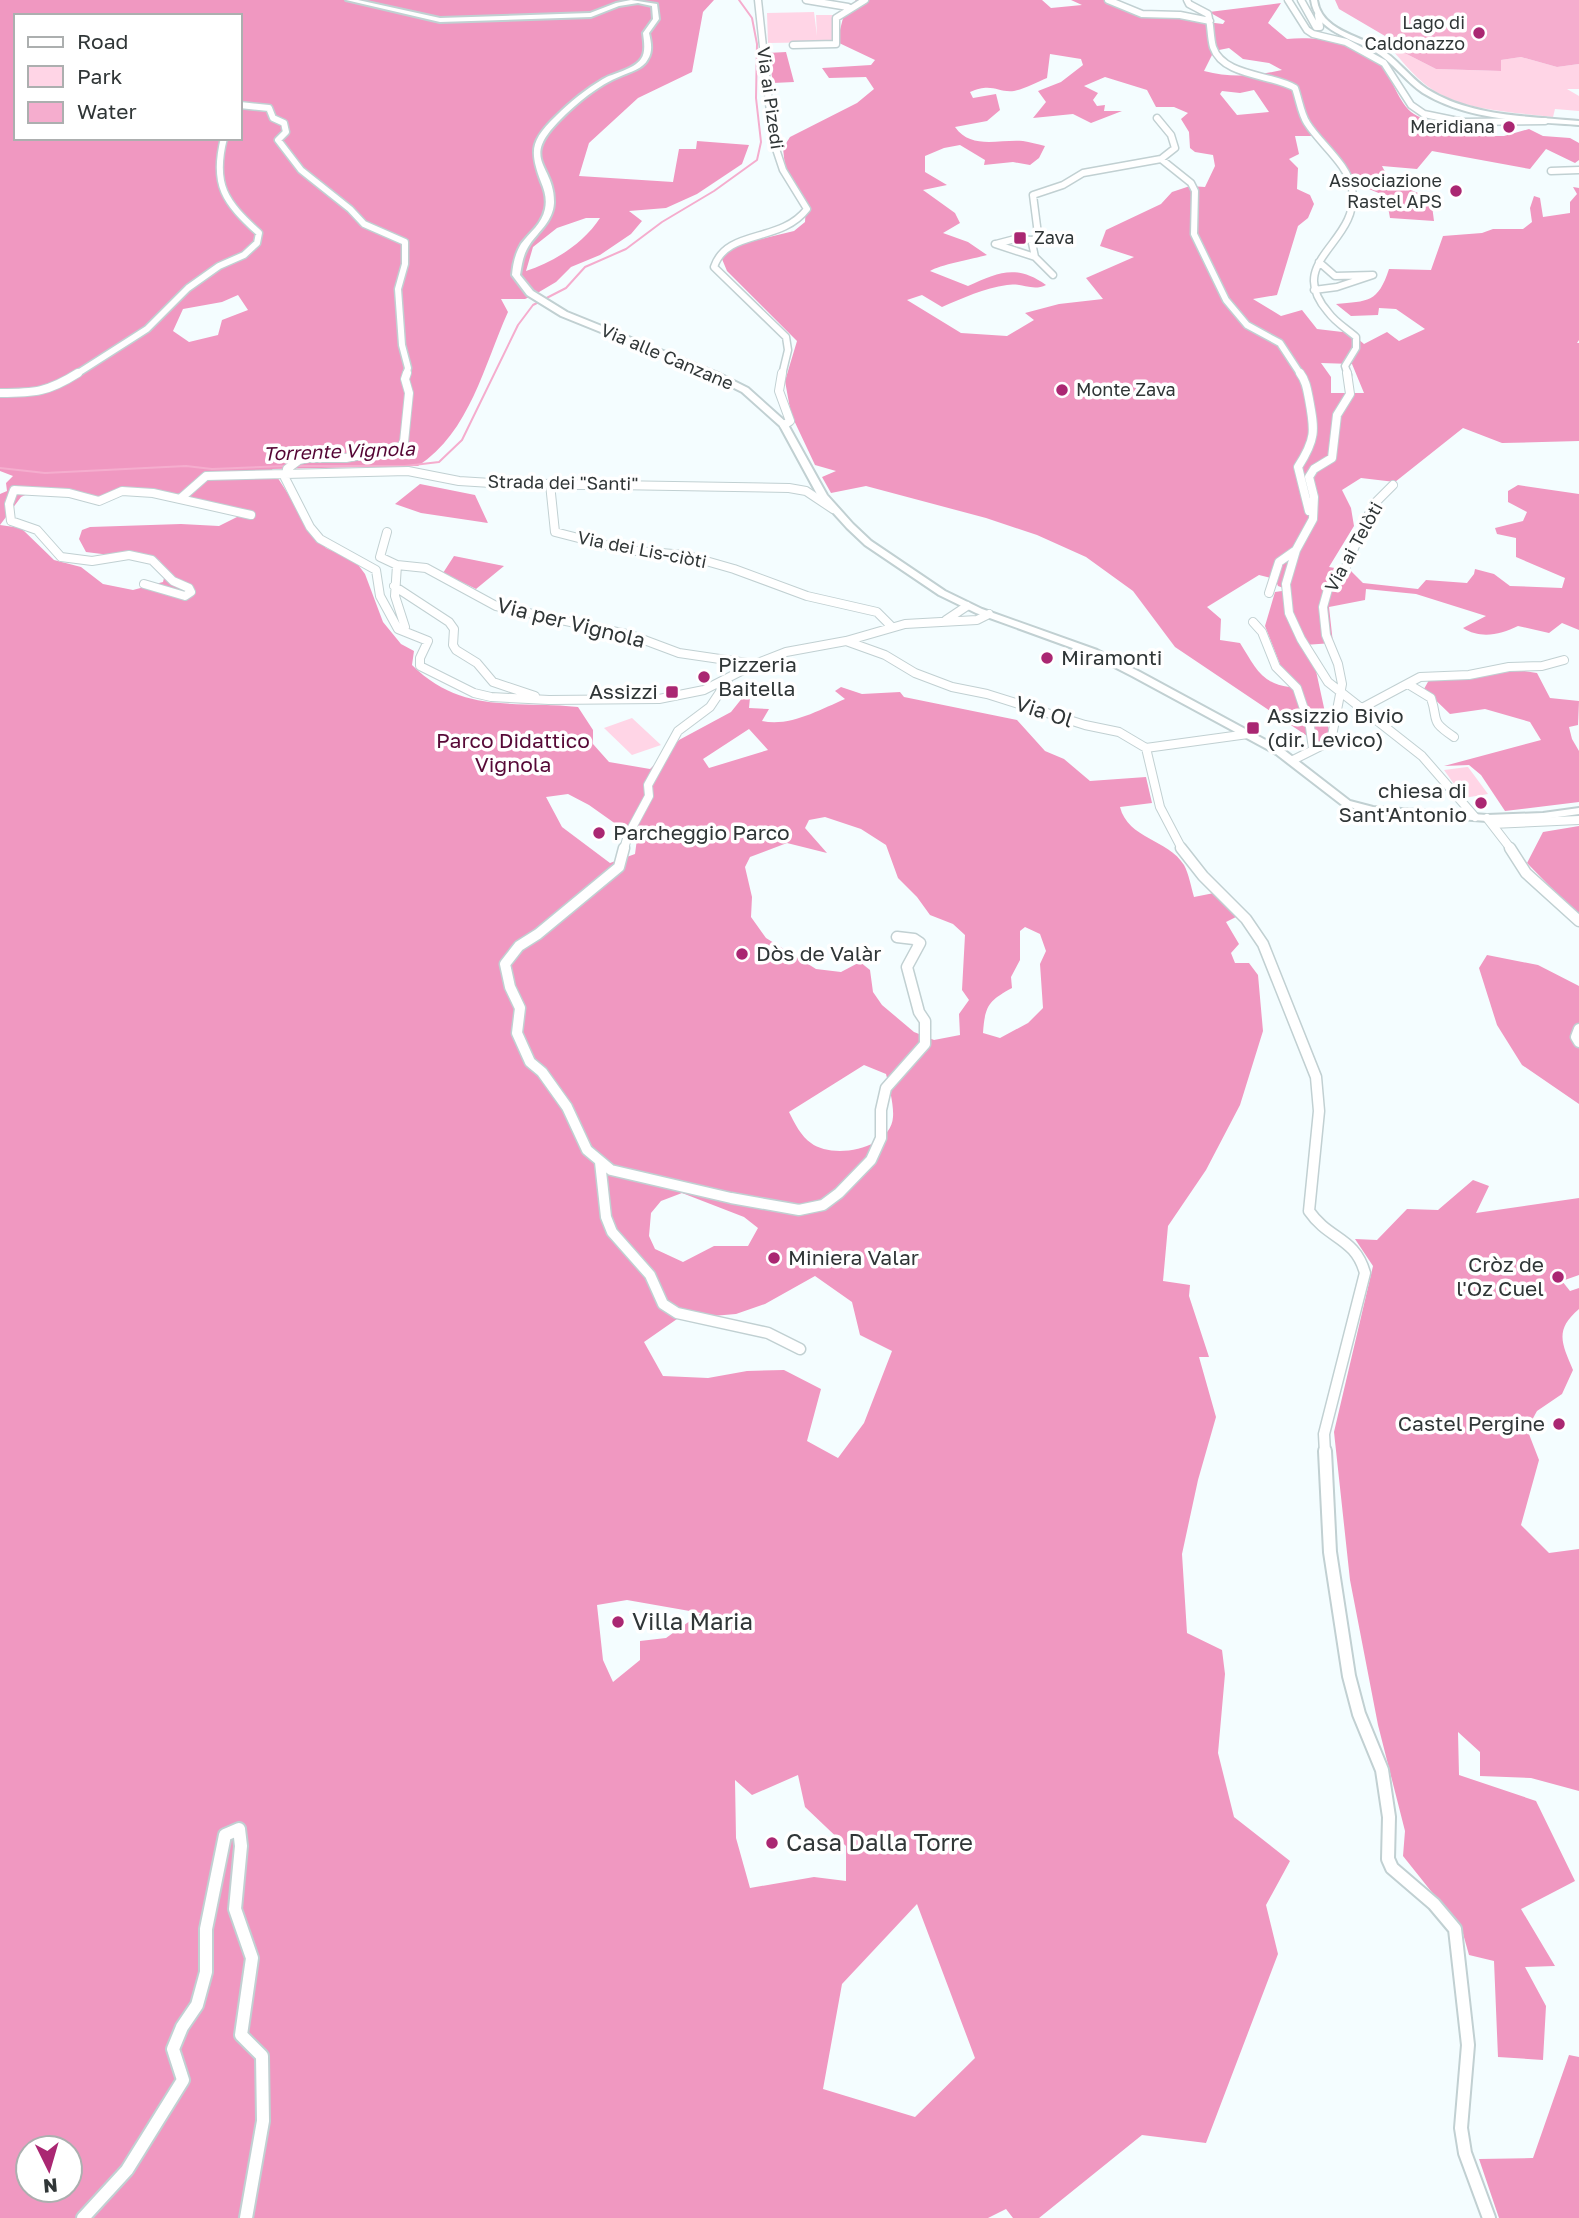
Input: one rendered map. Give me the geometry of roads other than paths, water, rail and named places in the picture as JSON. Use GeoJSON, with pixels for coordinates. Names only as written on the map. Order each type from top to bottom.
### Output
{"type":"FeatureCollection","features":[{"type":"Feature","properties":{"kind":"main road","name":"Via alle Canzane"},"geometry":{"type":"LineString","coordinates":[[349,0],[440,20],[591,15],[618,4],[638,1],[655,5],[656,19],[646,33],[648,48],[645,59],[597,85],[551,125],[538,144],[537,153],[550,199],[549,210],[518,253],[516,275],[530,293],[546,304],[614,336],[715,375],[745,390],[784,425],[823,496],[836,512],[868,543],[942,593],[967,606],[1093,653],[1293,760],[1330,794],[1346,803],[1373,810],[1484,820],[1579,811]]}},
{"type":"Feature","properties":{"kind":"main road"},"geometry":{"type":"LineString","coordinates":[[1314,0],[1318,15],[1329,24],[1380,51],[1424,90],[1450,102],[1489,113],[1520,119],[1579,123]]}},
{"type":"Feature","properties":{"kind":"street","name":"Via ai Pizedi"},"geometry":{"type":"LineString","coordinates":[[758,0],[773,140],[783,170],[807,209],[803,219],[793,227],[724,247],[715,257],[714,267],[790,344],[779,389],[790,421],[784,425]]}},
{"type":"Feature","properties":{"kind":"street"},"geometry":{"type":"LineString","coordinates":[[806,0],[848,7]]}},
{"type":"Feature","properties":{"kind":"street"},"geometry":{"type":"LineString","coordinates":[[793,45],[836,43],[836,18],[848,7],[865,0]]}},
{"type":"Feature","properties":{"kind":"street"},"geometry":{"type":"LineString","coordinates":[[1108,0],[1142,14],[1180,15],[1210,21]]}},
{"type":"Feature","properties":{"kind":"street"},"geometry":{"type":"LineString","coordinates":[[1187,0],[1189,4],[1208,14],[1212,45],[1216,53],[1234,67],[1288,82],[1297,92],[1306,122],[1339,163],[1352,185],[1354,203],[1347,225],[1313,272],[1314,289],[1327,312],[1356,337],[1356,348],[1345,366],[1352,397],[1336,418],[1334,427],[1337,440],[1332,458],[1314,469],[1310,477],[1314,497],[1312,515],[1310,526],[1296,550],[1286,584],[1289,613],[1328,682],[1339,694],[1362,708],[1422,756],[1508,844],[1526,873],[1579,920]]}},
{"type":"Feature","properties":{"kind":"street"},"geometry":{"type":"LineString","coordinates":[[1288,0],[1307,30],[1313,34],[1346,42],[1384,63],[1411,105],[1424,114],[1444,120],[1476,123],[1520,119]]}},
{"type":"Feature","properties":{"kind":"street"},"geometry":{"type":"LineString","coordinates":[[1301,0],[1316,27],[1321,26],[1317,22],[1318,15]]}},
{"type":"Feature","properties":{"kind":"street"},"geometry":{"type":"LineString","coordinates":[[181,498],[206,476],[288,468],[308,458],[332,459],[384,452],[401,447],[404,442],[409,393],[405,379],[408,368],[402,345],[398,289],[405,264],[405,242],[396,235],[367,227],[351,210],[314,183],[295,165],[278,140],[286,132],[285,123],[273,118],[268,108],[242,105]]}},
{"type":"Feature","properties":{"kind":"street"},"geometry":{"type":"LineString","coordinates":[[1489,113],[1497,118],[1496,121]]}},
{"type":"Feature","properties":{"kind":"street"},"geometry":{"type":"LineString","coordinates":[[1035,257],[1033,240],[1038,234],[1033,195],[1063,186],[1083,173],[1161,159],[1175,148],[1175,145],[1172,135],[1157,118]]}},
{"type":"Feature","properties":{"kind":"street"},"geometry":{"type":"LineString","coordinates":[[1476,123],[1520,119]]}},
{"type":"Feature","properties":{"kind":"street"},"geometry":{"type":"LineString","coordinates":[[0,393],[37,393],[54,388],[147,330],[188,288],[219,266],[244,254],[257,243],[259,233],[234,211],[219,178],[218,161],[223,140]]}},
{"type":"Feature","properties":{"kind":"street"},"geometry":{"type":"LineString","coordinates":[[1161,159],[1191,183],[1195,191],[1194,234],[1226,300],[1247,325],[1280,344],[1305,380],[1315,430],[1311,447],[1298,467],[1312,515]]}},
{"type":"Feature","properties":{"kind":"street"},"geometry":{"type":"LineString","coordinates":[[1551,171],[1579,170]]}},
{"type":"Feature","properties":{"kind":"street"},"geometry":{"type":"LineString","coordinates":[[1033,240],[1015,239],[995,244],[1035,257],[1053,275]]}},
{"type":"Feature","properties":{"kind":"street"},"geometry":{"type":"LineString","coordinates":[[1314,289],[1337,287],[1373,275],[1335,276],[1319,262]]}},
{"type":"Feature","properties":{"kind":"street"},"geometry":{"type":"LineString","coordinates":[[288,468],[285,478],[316,534],[337,550],[376,570],[380,596],[398,629],[428,641],[420,658],[420,666],[450,683],[491,697],[549,700],[659,699],[704,690],[755,664],[786,652],[846,641],[892,627],[977,620],[989,614]]}},
{"type":"Feature","properties":{"kind":"street","name":"Strada dei \"Santi\""},"geometry":{"type":"LineString","coordinates":[[288,468],[408,471],[459,481],[789,488],[806,491],[836,512]]}},
{"type":"Feature","properties":{"kind":"street","name":"Via dei Lis-ciòti"},"geometry":{"type":"LineString","coordinates":[[550,484],[555,532],[625,551],[685,555],[734,569],[807,596],[877,612],[892,627]]}},
{"type":"Feature","properties":{"kind":"street","name":"Via ai Telòti"},"geometry":{"type":"LineString","coordinates":[[1313,749],[1331,741],[1342,684],[1338,664],[1326,635],[1323,607],[1328,589],[1344,571],[1373,505],[1393,485]]}},
{"type":"Feature","properties":{"kind":"street"},"geometry":{"type":"LineString","coordinates":[[144,584],[185,596],[191,592],[189,588],[173,581],[152,560],[129,555],[92,561],[61,557],[37,530],[11,521],[9,504],[14,490],[69,493],[99,501],[122,491],[181,498],[251,515]]}},
{"type":"Feature","properties":{"kind":"street"},"geometry":{"type":"LineString","coordinates":[[387,532],[380,557],[397,565],[394,586],[399,619],[410,634]]}},
{"type":"Feature","properties":{"kind":"street"},"geometry":{"type":"LineString","coordinates":[[1269,593],[1279,562],[1296,550]]}},
{"type":"Feature","properties":{"kind":"street","name":"Via per Vignola"},"geometry":{"type":"LineString","coordinates":[[397,565],[426,568],[496,606],[521,613],[631,635],[679,653],[755,664]]}},
{"type":"Feature","properties":{"kind":"street"},"geometry":{"type":"LineString","coordinates":[[394,586],[449,622],[454,629],[453,646],[477,663],[493,682],[549,700]]}},
{"type":"Feature","properties":{"kind":"street"},"geometry":{"type":"LineString","coordinates":[[943,621],[953,618],[967,606]]}},
{"type":"Feature","properties":{"kind":"street"},"geometry":{"type":"LineString","coordinates":[[1253,622],[1262,632],[1276,667],[1297,688],[1310,727],[1313,749],[1293,760]]}},
{"type":"Feature","properties":{"kind":"street","name":"Via Ol"},"geometry":{"type":"LineString","coordinates":[[846,641],[885,654],[915,673],[952,687],[987,694],[1085,725],[1119,732],[1146,748]]}},
{"type":"Feature","properties":{"kind":"street"},"geometry":{"type":"LineString","coordinates":[[1362,708],[1420,677],[1469,675],[1509,667],[1542,666],[1564,660]]}},
{"type":"Feature","properties":{"kind":"street"},"geometry":{"type":"LineString","coordinates":[[731,677],[710,707],[678,731],[648,785],[649,796],[628,835],[619,867],[538,934],[519,946],[505,964],[510,987],[520,1008],[517,1033],[530,1062],[542,1072],[567,1107],[587,1150],[611,1171],[799,1210],[823,1205],[839,1193],[871,1160],[881,1138],[881,1110],[886,1088],[925,1044],[925,1021],[919,1012],[907,967],[919,943],[914,939],[897,937]]}},
{"type":"Feature","properties":{"kind":"street"},"geometry":{"type":"LineString","coordinates":[[1408,684],[1431,698],[1433,719],[1454,737]]}},
{"type":"Feature","properties":{"kind":"street"},"geometry":{"type":"LineString","coordinates":[[1248,734],[1146,748],[1155,798],[1172,832],[1203,875],[1231,901],[1259,934],[1268,953],[1316,1077],[1319,1121],[1308,1211],[1323,1229],[1352,1246],[1361,1255],[1365,1273],[1324,1434],[1330,1552],[1349,1676],[1359,1714],[1382,1770],[1389,1816],[1388,1859],[1392,1868],[1434,1904],[1455,1929],[1468,2045],[1461,2128],[1465,2153],[1489,2218]]}},
{"type":"Feature","properties":{"kind":"street"},"geometry":{"type":"LineString","coordinates":[[1484,820],[1579,820]]}},
{"type":"Feature","properties":{"kind":"street"},"geometry":{"type":"LineString","coordinates":[[1579,1029],[1576,1037],[1579,1042]]}},
{"type":"Feature","properties":{"kind":"street"},"geometry":{"type":"LineString","coordinates":[[600,1162],[606,1217],[612,1232],[650,1275],[663,1304],[677,1313],[768,1333],[800,1349]]}},
{"type":"Feature","properties":{"kind":"street"},"geometry":{"type":"LineString","coordinates":[[83,2218],[127,2170],[183,2080],[173,2049],[182,2027],[197,2005],[203,1983],[206,1929],[225,1835],[239,1829],[241,1846],[235,1909],[252,1958],[241,2035],[262,2056],[263,2122],[246,2218]]}},
{"type":"Feature","properties":{"kind":"water","name":"Lago di Caldonazzo"},"geometry":{"type":"Polygon","coordinates":[[[1335,0],[1579,0],[1579,64],[1557,67],[1521,57],[1501,60],[1501,71],[1436,69],[1387,44],[1388,39],[1385,36],[1339,9],[1335,0]]]}},
{"type":"Feature","properties":{"kind":"waterway","name":"Torrente Vignola"},"geometry":{"type":"LineString","coordinates":[[297,466],[405,466],[439,462],[462,440],[518,325],[533,305],[566,288],[585,267],[626,249],[662,222],[714,191],[757,160],[761,142],[756,98],[757,44],[752,18],[739,0]]}},
{"type":"Feature","properties":{"kind":"waterway","name":"Torrente Vignola"},"geometry":{"type":"LineString","coordinates":[[0,468],[45,473],[186,466],[212,469],[286,466]]}},
{"type":"Feature","properties":{"kind":"place","name":"Lago di Caldonazzo"},"geometry":{"type":"Point","coordinates":[1479,33]}},
{"type":"Feature","properties":{"kind":"place","name":"Meridiana"},"geometry":{"type":"Point","coordinates":[1509,127]}},
{"type":"Feature","properties":{"kind":"place","name":"Associazione Rastel APS"},"geometry":{"type":"Point","coordinates":[1456,191]}},
{"type":"Feature","properties":{"kind":"place","name":"Zava"},"geometry":{"type":"Point","coordinates":[1020,238]}},
{"type":"Feature","properties":{"kind":"place","name":"Monte Zava"},"geometry":{"type":"Point","coordinates":[1062,390]}},
{"type":"Feature","properties":{"kind":"place","name":"Miramonti"},"geometry":{"type":"Point","coordinates":[1047,658]}},
{"type":"Feature","properties":{"kind":"place","name":"Pizzeria Baitella"},"geometry":{"type":"Point","coordinates":[704,677]}},
{"type":"Feature","properties":{"kind":"place","name":"Assizzi"},"geometry":{"type":"Point","coordinates":[672,692]}},
{"type":"Feature","properties":{"kind":"place","name":"Assizzio Bivio (dir. Levico)"},"geometry":{"type":"Point","coordinates":[1253,728]}},
{"type":"Feature","properties":{"kind":"place","name":"chiesa di Sant'Antonio"},"geometry":{"type":"Point","coordinates":[1481,803]}},
{"type":"Feature","properties":{"kind":"place","name":"Parcheggio Parco"},"geometry":{"type":"Point","coordinates":[599,833]}},
{"type":"Feature","properties":{"kind":"place","name":"Dòs de Valàr"},"geometry":{"type":"Point","coordinates":[742,954]}},
{"type":"Feature","properties":{"kind":"place","name":"Miniera Valar"},"geometry":{"type":"Point","coordinates":[774,1258]}},
{"type":"Feature","properties":{"kind":"place","name":"Cròz de l'Oz Cuel"},"geometry":{"type":"Point","coordinates":[1558,1277]}},
{"type":"Feature","properties":{"kind":"place","name":"Castel Pergine"},"geometry":{"type":"Point","coordinates":[1559,1424]}},
{"type":"Feature","properties":{"kind":"place","name":"Villa Maria"},"geometry":{"type":"Point","coordinates":[618,1622]}},
{"type":"Feature","properties":{"kind":"place","name":"Casa Dalla Torre"},"geometry":{"type":"Point","coordinates":[772,1843]}},
{"type":"Feature","properties":{"kind":"park label","name":"Parco Didattico Vignola"},"geometry":{"type":"Point","coordinates":[513,753]}}]}
